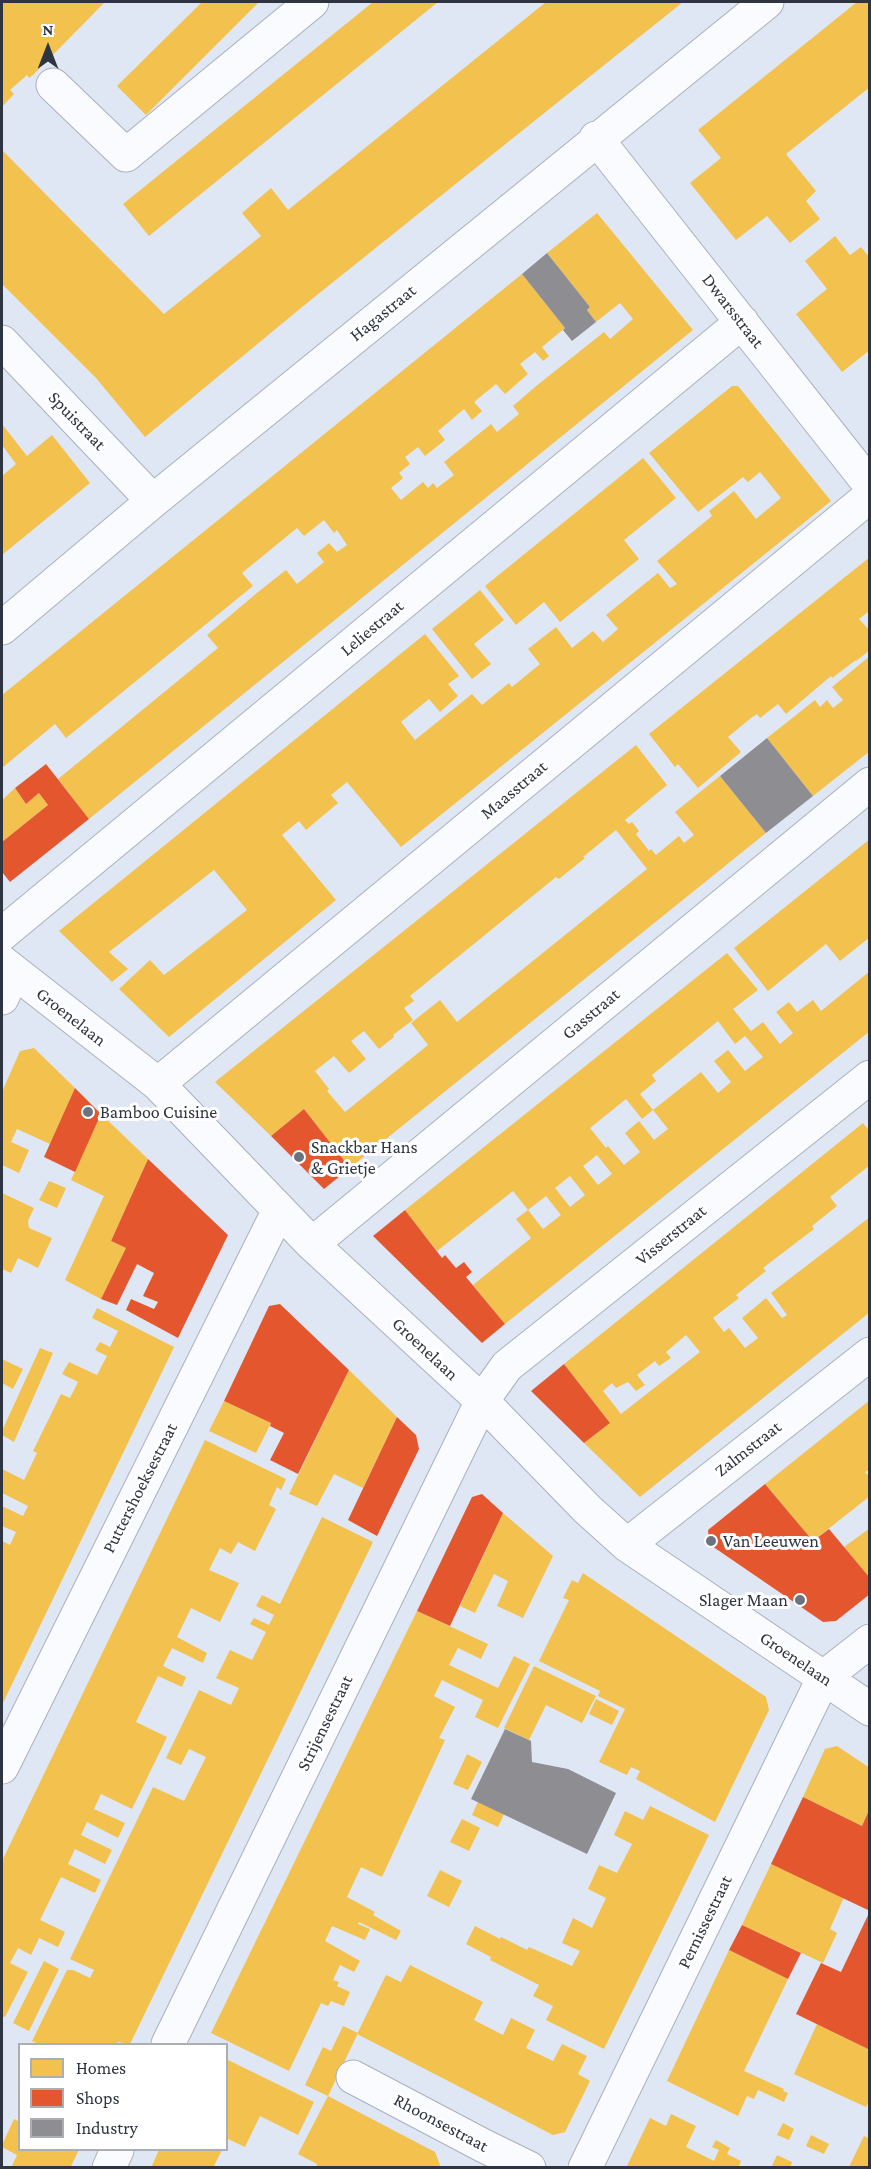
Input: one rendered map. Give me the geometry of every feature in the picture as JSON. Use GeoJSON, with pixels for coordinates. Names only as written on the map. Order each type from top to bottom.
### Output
{"type":"FeatureCollection","features":[{"type":"Feature","properties":{"kind":"street"},"geometry":{"type":"LineString","coordinates":[[53,85],[126,155],[312,2]]}},
{"type":"Feature","properties":{"kind":"street","name":"Hagastraat"},"geometry":{"type":"LineString","coordinates":[[2,628],[153,501],[766,2]]}},
{"type":"Feature","properties":{"kind":"street","name":"Dwarsstraat"},"geometry":{"type":"LineString","coordinates":[[597,138],[870,485]]}},
{"type":"Feature","properties":{"kind":"street","name":"Leliestraat"},"geometry":{"type":"LineString","coordinates":[[2,934],[742,322]]}},
{"type":"Feature","properties":{"kind":"street","name":"Spuistraat"},"geometry":{"type":"LineString","coordinates":[[2,342],[153,501]]}},
{"type":"Feature","properties":{"kind":"street","name":"Maasstraat"},"geometry":{"type":"LineString","coordinates":[[158,1084],[870,496]]}},
{"type":"Feature","properties":{"kind":"street","name":"Gasstraat"},"geometry":{"type":"LineString","coordinates":[[312,1244],[870,784]]}},
{"type":"Feature","properties":{"kind":"street","name":"Groenelaan"},"geometry":{"type":"LineString","coordinates":[[5,977],[158,1084],[312,1244],[482,1401],[587,1509],[627,1545],[870,1709]]}},
{"type":"Feature","properties":{"kind":"street","name":"Visserstraat"},"geometry":{"type":"LineString","coordinates":[[482,1401],[507,1366],[870,1077]]}},
{"type":"Feature","properties":{"kind":"street","name":"Puttershoeksestraat"},"geometry":{"type":"LineString","coordinates":[[2,1767],[279,1210]]}},
{"type":"Feature","properties":{"kind":"street","name":"Zalmstraat"},"geometry":{"type":"LineString","coordinates":[[627,1545],[870,1354]]}},
{"type":"Feature","properties":{"kind":"street","name":"Strijensestraat"},"geometry":{"type":"LineString","coordinates":[[168,2043],[482,1401]]}},
{"type":"Feature","properties":{"kind":"street"},"geometry":{"type":"LineString","coordinates":[[824,1677],[870,1641]]}},
{"type":"Feature","properties":{"kind":"street","name":"Pernissestraat"},"geometry":{"type":"LineString","coordinates":[[585,2168],[824,1677]]}},
{"type":"Feature","properties":{"kind":"street","name":"Rhoonsestraat"},"geometry":{"type":"LineString","coordinates":[[352,2077],[478,2157],[529,2168]]}},
{"type":"Feature","properties":{"kind":"street"},"geometry":{"type":"LineString","coordinates":[[109,2168],[117,2151]]}},
{"type":"Feature","properties":{"kind":"building: Homes"},"geometry":{"type":"Polygon","coordinates":[[[4,2],[105,2],[33,75],[29,78],[27,75],[10,90],[14,94],[2,107],[2,4],[4,2]]]}},
{"type":"Feature","properties":{"kind":"building: Homes"},"geometry":{"type":"Polygon","coordinates":[[[202,2],[259,2],[146,115],[117,86],[202,2]]]}},
{"type":"Feature","properties":{"kind":"building: Homes"},"geometry":{"type":"Polygon","coordinates":[[[373,2],[438,2],[149,236],[123,204],[373,2]]]}},
{"type":"Feature","properties":{"kind":"building: Homes"},"geometry":{"type":"Polygon","coordinates":[[[546,2],[683,2],[307,303],[145,437],[96,378],[2,284],[2,150],[164,314],[261,236],[242,213],[271,188],[288,210],[546,2]]]}},
{"type":"Feature","properties":{"kind":"building: Homes"},"geometry":{"type":"Polygon","coordinates":[[[857,2],[870,2],[870,87],[786,154],[816,191],[806,201],[820,219],[790,243],[767,216],[736,240],[690,183],[721,158],[698,130],[857,2]]]}},
{"type":"Feature","properties":{"kind":"building: Homes"},"geometry":{"type":"Polygon","coordinates":[[[597,213],[693,330],[89,819],[58,779],[218,648],[207,635],[258,592],[286,570],[297,584],[324,562],[317,553],[329,543],[337,552],[347,545],[337,530],[334,533],[324,520],[304,536],[297,528],[242,573],[253,586],[66,738],[55,724],[2,768],[2,695],[522,274],[565,328],[542,347],[549,356],[543,361],[535,352],[520,364],[528,374],[505,394],[496,384],[474,402],[482,411],[472,420],[464,409],[438,431],[445,440],[425,456],[418,447],[405,457],[410,464],[399,473],[403,478],[391,488],[401,500],[423,482],[428,488],[433,483],[437,488],[454,475],[444,462],[491,424],[497,432],[519,414],[513,406],[535,387],[604,332],[610,339],[633,319],[620,303],[596,322],[587,310],[590,307],[547,253],[597,213]]]}},
{"type":"Feature","properties":{"kind":"building: Homes"},"geometry":{"type":"Polygon","coordinates":[[[835,236],[850,255],[861,247],[870,258],[870,350],[842,372],[796,314],[827,289],[805,261],[835,236]]]}},
{"type":"Feature","properties":{"kind":"building: Homes"},"geometry":{"type":"Polygon","coordinates":[[[732,386],[738,386],[831,501],[401,847],[347,782],[331,795],[338,803],[306,830],[299,821],[282,835],[336,900],[169,1037],[119,989],[150,960],[164,975],[247,910],[214,870],[109,952],[128,969],[112,982],[59,931],[425,634],[459,676],[448,684],[458,696],[440,712],[429,699],[401,722],[415,740],[472,694],[482,705],[509,683],[512,687],[540,664],[528,649],[556,627],[572,648],[593,631],[603,642],[618,629],[606,615],[658,573],[670,588],[677,584],[657,561],[712,516],[709,511],[734,491],[756,519],[781,498],[760,472],[748,482],[743,477],[698,512],[649,453],[732,386]]]}},
{"type":"Feature","properties":{"kind":"building: Homes"},"geometry":{"type":"Polygon","coordinates":[[[2,424],[27,456],[52,435],[90,483],[2,555],[2,476],[16,464],[2,445],[2,424]]]}},
{"type":"Feature","properties":{"kind":"building: Homes"},"geometry":{"type":"Polygon","coordinates":[[[643,458],[676,498],[624,540],[639,559],[560,622],[544,602],[516,625],[485,586],[643,458]]]}},
{"type":"Feature","properties":{"kind":"building: Homes"},"geometry":{"type":"Polygon","coordinates":[[[870,557],[870,614],[868,612],[859,619],[870,631],[870,650],[832,678],[831,676],[786,714],[778,704],[760,718],[757,714],[751,718],[728,737],[741,752],[698,788],[678,764],[675,767],[649,734],[870,557]]]}},
{"type":"Feature","properties":{"kind":"building: Homes"},"geometry":{"type":"Polygon","coordinates":[[[480,590],[504,620],[474,644],[491,664],[472,679],[432,629],[480,590]]]}},
{"type":"Feature","properties":{"kind":"building: Homes"},"geometry":{"type":"Polygon","coordinates":[[[870,656],[870,751],[813,796],[767,738],[815,700],[820,707],[827,700],[833,708],[843,700],[832,687],[870,656]]]}},
{"type":"Feature","properties":{"kind":"building: Homes"},"geometry":{"type":"Polygon","coordinates":[[[636,745],[667,785],[625,820],[629,824],[632,822],[639,831],[636,834],[649,851],[651,849],[656,855],[679,836],[684,843],[694,835],[675,812],[720,776],[766,833],[350,1168],[304,1109],[271,1136],[215,1082],[636,745]],[[616,830],[559,879],[556,877],[410,996],[414,1001],[404,1008],[413,1020],[393,1035],[394,1037],[379,1049],[364,1031],[351,1041],[366,1059],[349,1073],[334,1056],[315,1071],[329,1089],[327,1091],[345,1112],[428,1045],[411,1023],[440,1000],[457,1022],[647,869],[616,830]]]}},
{"type":"Feature","properties":{"kind":"building: Homes"},"geometry":{"type":"Polygon","coordinates":[[[15,788],[26,804],[39,793],[48,805],[2,842],[2,800],[15,788]]]}},
{"type":"Feature","properties":{"kind":"building: Homes"},"geometry":{"type":"Polygon","coordinates":[[[870,839],[870,937],[840,961],[826,944],[768,991],[734,948],[870,839]]]}},
{"type":"Feature","properties":{"kind":"building: Homes"},"geometry":{"type":"Polygon","coordinates":[[[727,953],[758,990],[733,1009],[751,1031],[763,1022],[780,1044],[793,1033],[776,1012],[789,1002],[797,1012],[813,1000],[821,1011],[870,971],[870,1031],[505,1324],[473,1285],[531,1238],[516,1219],[528,1210],[513,1191],[437,1251],[405,1210],[727,953]],[[718,1021],[652,1075],[656,1081],[640,1094],[653,1110],[701,1072],[718,1093],[731,1082],[714,1061],[728,1050],[745,1071],[763,1057],[745,1036],[735,1044],[718,1021]],[[626,1099],[590,1128],[624,1165],[640,1152],[625,1133],[639,1121],[654,1140],[668,1129],[653,1110],[642,1119],[626,1099]],[[597,1155],[583,1166],[598,1185],[612,1174],[597,1155]],[[570,1176],[555,1188],[570,1207],[585,1195],[570,1176]],[[546,1196],[528,1210],[543,1229],[561,1215],[546,1196]]]}},
{"type":"Feature","properties":{"kind":"building: Homes"},"geometry":{"type":"Polygon","coordinates":[[[34,1048],[75,1088],[50,1144],[17,1129],[11,1142],[29,1150],[19,1173],[2,1165],[2,1092],[20,1051],[34,1048]]]}},
{"type":"Feature","properties":{"kind":"building: Homes"},"geometry":{"type":"Polygon","coordinates":[[[101,1114],[148,1159],[111,1241],[126,1248],[101,1299],[65,1280],[104,1196],[71,1180],[101,1114]]]}},
{"type":"Feature","properties":{"kind":"building: Homes"},"geometry":{"type":"Polygon","coordinates":[[[863,1123],[870,1132],[870,1165],[830,1197],[837,1206],[812,1226],[814,1229],[763,1268],[766,1271],[736,1295],[739,1298],[713,1318],[724,1332],[729,1328],[745,1348],[758,1338],[742,1318],[766,1298],[782,1318],[787,1315],[771,1293],[870,1217],[870,1312],[640,1497],[584,1443],[610,1423],[564,1364],[863,1123]],[[686,1335],[666,1352],[671,1358],[659,1366],[655,1361],[637,1375],[645,1385],[636,1391],[628,1382],[616,1388],[612,1383],[603,1391],[621,1414],[700,1352],[686,1335]]]}},
{"type":"Feature","properties":{"kind":"building: Homes"},"geometry":{"type":"Polygon","coordinates":[[[49,1181],[66,1188],[57,1208],[39,1200],[49,1181]]]}},
{"type":"Feature","properties":{"kind":"building: Homes"},"geometry":{"type":"Polygon","coordinates":[[[2,1193],[34,1208],[28,1221],[29,1228],[52,1238],[38,1268],[18,1258],[11,1273],[2,1269],[2,1193]]]}},
{"type":"Feature","properties":{"kind":"building: Homes"},"geometry":{"type":"Polygon","coordinates":[[[97,1308],[174,1347],[2,1705],[2,1541],[10,1545],[16,1532],[2,1526],[2,1506],[23,1516],[28,1506],[2,1493],[2,1469],[24,1480],[37,1453],[33,1451],[61,1394],[70,1398],[78,1382],[62,1374],[69,1362],[97,1375],[107,1356],[95,1350],[100,1342],[110,1347],[118,1331],[92,1318],[97,1308]]]}},
{"type":"Feature","properties":{"kind":"building: Homes"},"geometry":{"type":"Polygon","coordinates":[[[40,1348],[53,1353],[14,1442],[2,1435],[2,1431],[40,1348]]]}},
{"type":"Feature","properties":{"kind":"building: Homes"},"geometry":{"type":"Polygon","coordinates":[[[2,1359],[23,1369],[13,1389],[2,1383],[2,1359]]]}},
{"type":"Feature","properties":{"kind":"building: Homes"},"geometry":{"type":"Polygon","coordinates":[[[349,1370],[397,1417],[363,1488],[334,1474],[317,1506],[289,1494],[349,1370]]]}},
{"type":"Feature","properties":{"kind":"building: Homes"},"geometry":{"type":"Polygon","coordinates":[[[870,1400],[870,1469],[865,1472],[870,1477],[870,1496],[813,1541],[765,1484],[870,1400]]]}},
{"type":"Feature","properties":{"kind":"building: Homes"},"geometry":{"type":"Polygon","coordinates":[[[224,1401],[271,1423],[256,1453],[209,1431],[224,1401]]]}},
{"type":"Feature","properties":{"kind":"building: Homes"},"geometry":{"type":"Polygon","coordinates":[[[205,1440],[286,1479],[281,1490],[277,1487],[269,1505],[276,1509],[255,1551],[238,1542],[231,1554],[220,1548],[209,1570],[239,1583],[220,1622],[191,1608],[177,1637],[207,1653],[203,1663],[172,1648],[163,1666],[186,1677],[182,1687],[158,1676],[136,1722],[167,1737],[132,1809],[101,1794],[94,1809],[125,1823],[118,1838],[87,1822],[81,1835],[112,1850],[105,1864],[75,1849],[68,1864],[101,1880],[95,1893],[61,1877],[40,1920],[65,1932],[58,1947],[39,1938],[31,1955],[18,1948],[10,1963],[28,1972],[5,2017],[2,2016],[2,1861],[205,1440]]]}},
{"type":"Feature","properties":{"kind":"building: Homes"},"geometry":{"type":"Polygon","coordinates":[[[503,1513],[553,1556],[523,1618],[497,1606],[508,1581],[494,1574],[475,1613],[460,1606],[503,1513]]]}},
{"type":"Feature","properties":{"kind":"building: Homes"},"geometry":{"type":"Polygon","coordinates":[[[322,1517],[373,1542],[130,2043],[37,2043],[32,2041],[67,1970],[73,1970],[90,1978],[94,1970],[70,1959],[153,1787],[184,1801],[206,1757],[189,1749],[181,1765],[166,1758],[199,1690],[231,1705],[239,1688],[216,1678],[230,1650],[252,1660],[266,1632],[250,1624],[254,1618],[269,1625],[274,1615],[256,1606],[262,1595],[280,1604],[322,1517]]]}},
{"type":"Feature","properties":{"kind":"building: Homes"},"geometry":{"type":"Polygon","coordinates":[[[870,1528],[870,1578],[844,1547],[870,1528]]]}},
{"type":"Feature","properties":{"kind":"building: Homes"},"geometry":{"type":"Polygon","coordinates":[[[583,1573],[766,1697],[769,1710],[715,1822],[636,1779],[640,1771],[631,1767],[627,1775],[599,1762],[625,1709],[598,1696],[600,1691],[539,1661],[569,1600],[563,1598],[572,1580],[578,1583],[583,1573]]]}},
{"type":"Feature","properties":{"kind":"building: Homes"},"geometry":{"type":"Polygon","coordinates":[[[417,1611],[488,1644],[481,1659],[458,1648],[449,1665],[498,1688],[514,1656],[530,1664],[498,1728],[475,1717],[483,1700],[442,1680],[434,1696],[455,1707],[439,1738],[445,1740],[382,1877],[361,1867],[347,1897],[375,1912],[373,1915],[401,1931],[396,1940],[359,1922],[358,1924],[370,1929],[365,1940],[332,1926],[325,1941],[360,1961],[354,1972],[340,1965],[333,1980],[339,1982],[337,1986],[350,1992],[344,2006],[331,2001],[328,2006],[321,2003],[289,2071],[211,2033],[417,1611]]]}},
{"type":"Feature","properties":{"kind":"building: Homes"},"geometry":{"type":"Polygon","coordinates":[[[534,1666],[596,1696],[582,1723],[546,1705],[529,1740],[504,1728],[534,1666]]]}},
{"type":"Feature","properties":{"kind":"building: Homes"},"geometry":{"type":"Polygon","coordinates":[[[596,1699],[619,1711],[612,1725],[589,1714],[596,1699]]]}},
{"type":"Feature","properties":{"kind":"building: Homes"},"geometry":{"type":"Polygon","coordinates":[[[837,1746],[870,1768],[870,1808],[862,1826],[803,1797],[825,1749],[837,1746]]]}},
{"type":"Feature","properties":{"kind":"building: Homes"},"geometry":{"type":"Polygon","coordinates":[[[467,1754],[482,1762],[468,1790],[453,1784],[467,1754]]]}},
{"type":"Feature","properties":{"kind":"building: Homes"},"geometry":{"type":"Polygon","coordinates":[[[478,1802],[504,1814],[498,1827],[472,1815],[478,1802]]]}},
{"type":"Feature","properties":{"kind":"building: Homes"},"geometry":{"type":"Polygon","coordinates":[[[650,1806],[709,1835],[604,2049],[546,2020],[553,2006],[533,1996],[539,1985],[490,1960],[491,1957],[466,1944],[475,1926],[500,1939],[501,1937],[527,1950],[529,1947],[572,1966],[580,1951],[562,1943],[573,1918],[592,1928],[606,1898],[588,1889],[599,1865],[617,1873],[632,1844],[614,1835],[625,1811],[643,1820],[650,1806]]]}},
{"type":"Feature","properties":{"kind":"building: Homes"},"geometry":{"type":"Polygon","coordinates":[[[462,1819],[480,1828],[469,1851],[450,1842],[462,1819]]]}},
{"type":"Feature","properties":{"kind":"building: Homes"},"geometry":{"type":"Polygon","coordinates":[[[771,1864],[844,1897],[830,1929],[837,1933],[823,1963],[742,1925],[771,1864]]]}},
{"type":"Feature","properties":{"kind":"building: Homes"},"geometry":{"type":"Polygon","coordinates":[[[440,1870],[462,1881],[449,1907],[427,1896],[440,1870]]]}},
{"type":"Feature","properties":{"kind":"building: Homes"},"geometry":{"type":"Polygon","coordinates":[[[729,1950],[788,1979],[744,2071],[788,2093],[784,2102],[758,2090],[754,2099],[747,2096],[738,2116],[667,2081],[729,1950]]]}},
{"type":"Feature","properties":{"kind":"building: Homes"},"geometry":{"type":"Polygon","coordinates":[[[44,1961],[59,1969],[29,2031],[13,2023],[44,1961]]]}},
{"type":"Feature","properties":{"kind":"building: Homes"},"geometry":{"type":"Polygon","coordinates":[[[410,1965],[483,2002],[474,2020],[503,2035],[511,2018],[535,2030],[526,2048],[553,2061],[562,2044],[587,2056],[578,2074],[590,2081],[565,2132],[553,2135],[357,2034],[386,1975],[401,1982],[410,1965]]]}},
{"type":"Feature","properties":{"kind":"building: Homes"},"geometry":{"type":"Polygon","coordinates":[[[817,2024],[870,2050],[870,2100],[866,2107],[794,2074],[817,2024]]]}},
{"type":"Feature","properties":{"kind":"building: Homes"},"geometry":{"type":"Polygon","coordinates":[[[343,2026],[358,2033],[328,2096],[305,2085],[323,2047],[331,2051],[343,2026]]]}},
{"type":"Feature","properties":{"kind":"building: Homes"},"geometry":{"type":"Polygon","coordinates":[[[228,2060],[314,2102],[298,2135],[260,2116],[245,2147],[228,2139],[228,2060]]]}},
{"type":"Feature","properties":{"kind":"building: Homes"},"geometry":{"type":"Polygon","coordinates":[[[328,2096],[435,2152],[440,2165],[438,2168],[316,2168],[317,2164],[298,2154],[328,2096]]]}},
{"type":"Feature","properties":{"kind":"building: Homes"},"geometry":{"type":"Polygon","coordinates":[[[671,2114],[696,2126],[686,2147],[714,2161],[719,2150],[712,2147],[716,2140],[730,2148],[727,2154],[741,2161],[738,2168],[626,2168],[650,2118],[666,2126],[671,2114]]]}},
{"type":"Feature","properties":{"kind":"building: Homes"},"geometry":{"type":"Polygon","coordinates":[[[14,2119],[18,2121],[18,2151],[78,2151],[70,2168],[11,2168],[17,2155],[2,2145],[14,2119]]]}},
{"type":"Feature","properties":{"kind":"building: Homes"},"geometry":{"type":"Polygon","coordinates":[[[783,2123],[794,2129],[789,2140],[777,2135],[783,2123]]]}},
{"type":"Feature","properties":{"kind":"building: Homes"},"geometry":{"type":"Polygon","coordinates":[[[811,2135],[829,2144],[824,2154],[806,2146],[811,2135]]]}},
{"type":"Feature","properties":{"kind":"building: Homes"},"geometry":{"type":"Polygon","coordinates":[[[864,2136],[870,2139],[870,2168],[851,2168],[849,2167],[864,2136]]]}},
{"type":"Feature","properties":{"kind":"building: Homes"},"geometry":{"type":"Polygon","coordinates":[[[159,2151],[222,2151],[213,2168],[151,2168],[159,2151]]]}},
{"type":"Feature","properties":{"kind":"building: Homes"},"geometry":{"type":"Polygon","coordinates":[[[777,2155],[792,2162],[790,2168],[771,2168],[777,2155]]]}},
{"type":"Feature","properties":{"kind":"building: Shops"},"geometry":{"type":"Polygon","coordinates":[[[46,764],[89,819],[10,882],[2,872],[2,842],[48,805],[39,793],[26,804],[15,788],[46,764]]]}},
{"type":"Feature","properties":{"kind":"building: Shops"},"geometry":{"type":"Polygon","coordinates":[[[75,1088],[101,1114],[75,1172],[44,1157],[75,1088]]]}},
{"type":"Feature","properties":{"kind":"building: Shops"},"geometry":{"type":"Polygon","coordinates":[[[304,1109],[350,1168],[324,1189],[271,1136],[304,1109]]]}},
{"type":"Feature","properties":{"kind":"building: Shops"},"geometry":{"type":"Polygon","coordinates":[[[148,1159],[228,1235],[178,1338],[126,1310],[131,1299],[154,1309],[158,1302],[143,1296],[154,1273],[137,1264],[117,1305],[101,1299],[126,1248],[111,1241],[148,1159]]]}},
{"type":"Feature","properties":{"kind":"building: Shops"},"geometry":{"type":"Polygon","coordinates":[[[405,1210],[442,1258],[445,1255],[456,1268],[464,1262],[472,1272],[466,1277],[505,1324],[482,1343],[373,1236],[405,1210]]]}},
{"type":"Feature","properties":{"kind":"building: Shops"},"geometry":{"type":"Polygon","coordinates":[[[280,1304],[349,1370],[298,1474],[270,1460],[284,1433],[270,1426],[271,1423],[224,1401],[269,1306],[280,1304]]]}},
{"type":"Feature","properties":{"kind":"building: Shops"},"geometry":{"type":"Polygon","coordinates":[[[564,1364],[610,1423],[584,1443],[531,1391],[564,1364]]]}},
{"type":"Feature","properties":{"kind":"building: Shops"},"geometry":{"type":"Polygon","coordinates":[[[397,1417],[416,1435],[419,1449],[377,1536],[348,1520],[397,1417]]]}},
{"type":"Feature","properties":{"kind":"building: Shops"},"geometry":{"type":"Polygon","coordinates":[[[765,1484],[813,1541],[829,1529],[870,1578],[870,1594],[836,1621],[823,1622],[709,1544],[708,1530],[765,1484]]]}},
{"type":"Feature","properties":{"kind":"building: Shops"},"geometry":{"type":"Polygon","coordinates":[[[482,1494],[503,1513],[450,1626],[417,1611],[472,1497],[482,1494]]]}},
{"type":"Feature","properties":{"kind":"building: Shops"},"geometry":{"type":"Polygon","coordinates":[[[803,1797],[862,1826],[870,1808],[870,1911],[771,1864],[803,1797]]]}},
{"type":"Feature","properties":{"kind":"building: Shops"},"geometry":{"type":"Polygon","coordinates":[[[870,1911],[870,2050],[796,2014],[821,1963],[841,1972],[870,1911]]]}},
{"type":"Feature","properties":{"kind":"building: Shops"},"geometry":{"type":"Polygon","coordinates":[[[742,1925],[801,1953],[788,1979],[729,1950],[742,1925]]]}},
{"type":"Feature","properties":{"kind":"building: Industry"},"geometry":{"type":"Polygon","coordinates":[[[547,253],[590,307],[587,310],[596,322],[572,341],[563,330],[565,328],[522,274],[547,253]]]}},
{"type":"Feature","properties":{"kind":"building: Industry"},"geometry":{"type":"Polygon","coordinates":[[[767,738],[813,796],[766,833],[720,776],[767,738]]]}},
{"type":"Feature","properties":{"kind":"building: Industry"},"geometry":{"type":"Polygon","coordinates":[[[505,1729],[531,1741],[532,1762],[568,1769],[616,1793],[587,1854],[471,1799],[505,1729]]]}},
{"type":"Feature","properties":{"kind":"place","name":"Bamboo Cuisine"},"geometry":{"type":"Point","coordinates":[88,1112]}},
{"type":"Feature","properties":{"kind":"place","name":"Snackbar Hans & Grietje"},"geometry":{"type":"Point","coordinates":[299,1157]}},
{"type":"Feature","properties":{"kind":"place","name":"Van Leeuwen"},"geometry":{"type":"Point","coordinates":[711,1541]}},
{"type":"Feature","properties":{"kind":"place","name":"Slager Maan"},"geometry":{"type":"Point","coordinates":[800,1600]}}]}
